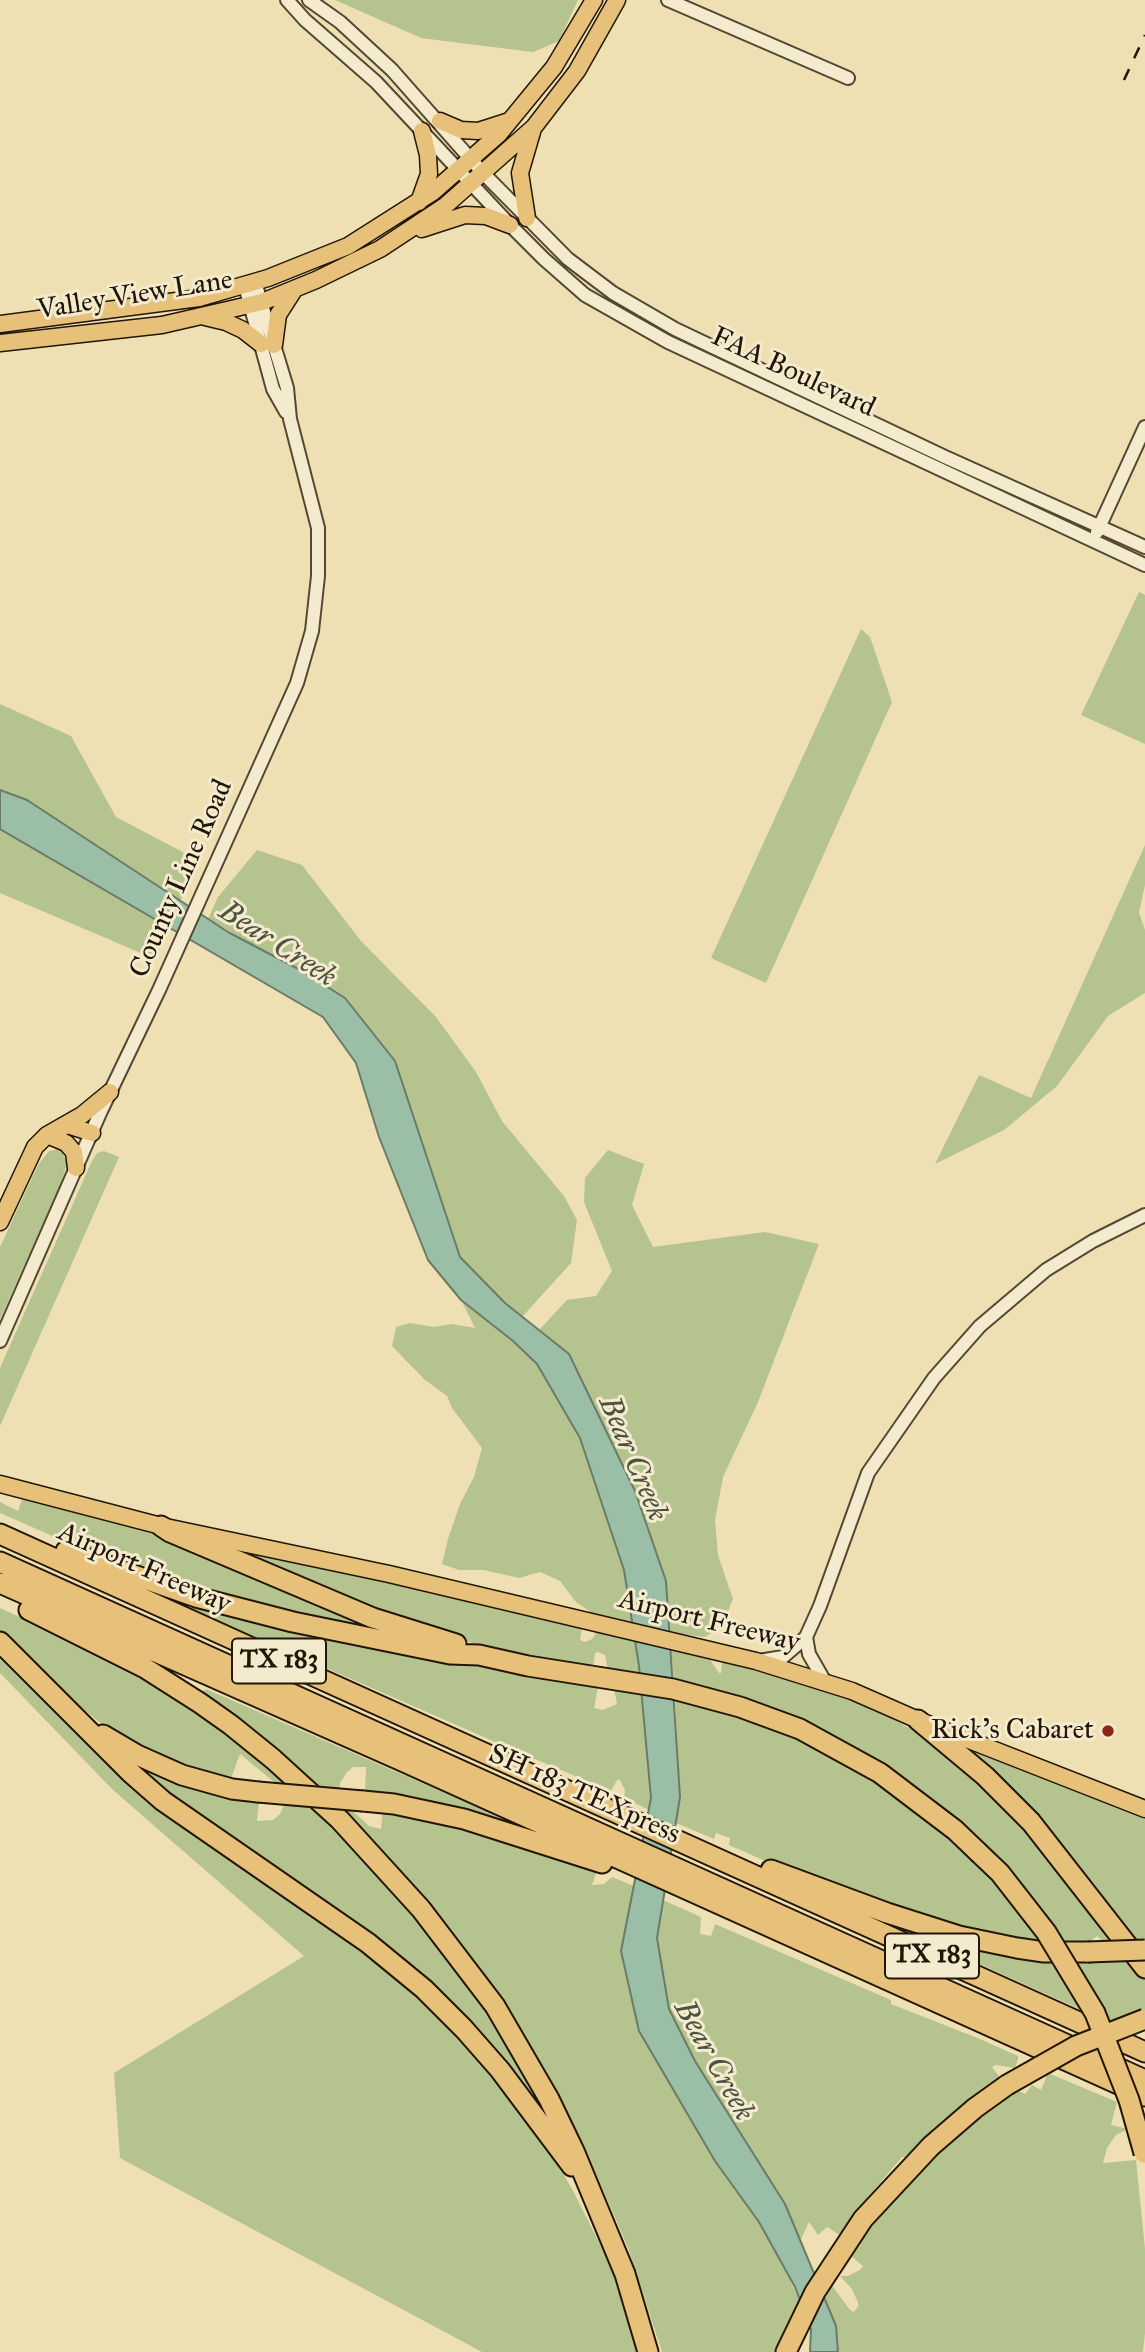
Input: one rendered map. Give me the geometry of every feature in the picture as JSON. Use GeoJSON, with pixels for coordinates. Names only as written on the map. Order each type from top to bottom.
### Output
{"type":"FeatureCollection","features":[{"type":"Feature","properties":{"kind":"highway"},"geometry":{"type":"LineString","coordinates":[[0,1524],[120,1572],[196,1597],[293,1622],[450,1654],[479,1655],[710,1698],[800,1729],[880,1773],[955,1830],[1000,1873],[1046,1932],[1094,2013],[1121,2078],[1144,2157]]}},
{"type":"Feature","properties":{"kind":"highway"},"geometry":{"type":"LineString","coordinates":[[161,1526],[373,1618],[455,1644],[479,1655]]}},
{"type":"Feature","properties":{"kind":"highway","name":"Airport Freeway"},"geometry":{"type":"LineString","coordinates":[[0,1534],[558,1787],[652,1873],[716,1874],[1145,2052]]}},
{"type":"Feature","properties":{"kind":"highway","name":"SH 183 TEXpress"},"geometry":{"type":"LineString","coordinates":[[0,1552],[612,1834]]}},
{"type":"Feature","properties":{"kind":"highway","name":"SH 183 TEXpress"},"geometry":{"type":"LineString","coordinates":[[0,1562],[612,1834],[716,1874],[1145,2068]]}},
{"type":"Feature","properties":{"kind":"highway","name":"Airport Freeway"},"geometry":{"type":"LineString","coordinates":[[0,1583],[612,1834]]}},
{"type":"Feature","properties":{"kind":"highway"},"geometry":{"type":"LineString","coordinates":[[0,1593],[145,1668],[200,1703],[273,1759],[349,1829],[421,1909],[495,2006],[549,2099],[625,2274],[648,2352]]}},
{"type":"Feature","properties":{"kind":"highway"},"geometry":{"type":"LineString","coordinates":[[0,1642],[131,1773],[163,1801],[368,1943],[424,1989],[500,2070],[588,2186]]}},
{"type":"Feature","properties":{"kind":"highway"},"geometry":{"type":"LineString","coordinates":[[74,1716],[114,1742],[159,1765],[207,1783],[258,1792],[394,1804],[464,1819],[612,1834],[716,1874],[887,1913],[995,1945],[1044,1952],[1145,1950]]}},
{"type":"Feature","properties":{"kind":"highway"},"geometry":{"type":"LineString","coordinates":[[918,1720],[985,1776],[1031,1822],[1145,1968]]}},
{"type":"Feature","properties":{"kind":"highway","name":"Airport Freeway"},"geometry":{"type":"LineString","coordinates":[[716,1874],[1145,2096]]}},
{"type":"Feature","properties":{"kind":"highway","name":"SH 183 TEXpress"},"geometry":{"type":"LineString","coordinates":[[716,1874],[1145,2080]]}},
{"type":"Feature","properties":{"kind":"highway"},"geometry":{"type":"LineString","coordinates":[[786,2352],[815,2292],[863,2218],[931,2146],[1007,2085],[1076,2046],[1145,2018]]}},
{"type":"Feature","properties":{"kind":"main road","name":"Valley View Lane"},"geometry":{"type":"LineString","coordinates":[[0,324],[198,298],[298,268],[348,246],[419,202],[472,159],[512,120],[554,67],[594,0]]}},
{"type":"Feature","properties":{"kind":"main road","name":"Valley View Lane"},"geometry":{"type":"LineString","coordinates":[[0,343],[162,325],[256,303],[337,271],[400,237],[445,206],[534,127],[577,71],[617,0]]}},
{"type":"Feature","properties":{"kind":"main road"},"geometry":{"type":"LineString","coordinates":[[440,121],[461,130],[478,131],[512,120]]}},
{"type":"Feature","properties":{"kind":"main road"},"geometry":{"type":"LineString","coordinates":[[527,218],[520,173],[534,127]]}},
{"type":"Feature","properties":{"kind":"main road"},"geometry":{"type":"LineString","coordinates":[[419,202],[429,174],[422,131]]}},
{"type":"Feature","properties":{"kind":"main road"},"geometry":{"type":"LineString","coordinates":[[400,237],[465,215],[486,216],[510,225]]}},
{"type":"Feature","properties":{"kind":"main road"},"geometry":{"type":"LineString","coordinates":[[202,316],[226,322],[268,345],[278,315],[294,289]]}},
{"type":"Feature","properties":{"kind":"main road"},"geometry":{"type":"LineString","coordinates":[[0,1222],[35,1147],[47,1135],[82,1115],[110,1092]]}},
{"type":"Feature","properties":{"kind":"main road"},"geometry":{"type":"LineString","coordinates":[[47,1135],[67,1125],[90,1138]]}},
{"type":"Feature","properties":{"kind":"main road"},"geometry":{"type":"LineString","coordinates":[[47,1135],[66,1143],[75,1152],[76,1168]]}},
{"type":"Feature","properties":{"kind":"main road","name":"Airport Freeway"},"geometry":{"type":"LineString","coordinates":[[0,1484],[161,1526],[360,1567],[756,1661],[825,1682],[1145,1809]]}},
{"type":"Feature","properties":{"kind":"street","name":"FAA Boulevard"},"geometry":{"type":"LineString","coordinates":[[287,0],[305,20],[376,82],[459,170],[477,178],[527,218],[568,260],[614,293],[766,380]]}},
{"type":"Feature","properties":{"kind":"street","name":"FAA Boulevard"},"geometry":{"type":"LineString","coordinates":[[309,0],[340,22],[392,69],[472,159],[477,178],[510,225],[585,295],[668,342],[766,380],[942,462],[1145,547]]}},
{"type":"Feature","properties":{"kind":"street"},"geometry":{"type":"LineString","coordinates":[[668,0],[848,78]]}},
{"type":"Feature","properties":{"kind":"street","name":"County Line Road"},"geometry":{"type":"LineString","coordinates":[[0,1341],[297,682],[312,631],[318,576],[318,528],[290,419],[273,389],[268,345],[250,284]]}},
{"type":"Feature","properties":{"kind":"street"},"geometry":{"type":"LineString","coordinates":[[1092,542],[1145,426]]}},
{"type":"Feature","properties":{"kind":"street","name":"FAA Boulevard"},"geometry":{"type":"LineString","coordinates":[[942,462],[1092,542],[1145,565]]}},
{"type":"Feature","properties":{"kind":"street"},"geometry":{"type":"LineString","coordinates":[[756,1661],[783,1657],[806,1637],[820,1606],[868,1473],[934,1378],[980,1326],[1046,1270],[1093,1241],[1145,1215]]}},
{"type":"Feature","properties":{"kind":"street"},"geometry":{"type":"LineString","coordinates":[[806,1637],[809,1654],[825,1682]]}},
{"type":"Feature","properties":{"kind":"shaded area"},"geometry":{"type":"Polygon","coordinates":[[[335,0],[578,0],[559,41],[533,52],[421,38],[335,0]]]}},
{"type":"Feature","properties":{"kind":"shaded area"},"geometry":{"type":"Polygon","coordinates":[[[1139,592],[1145,595],[1145,744],[1081,715],[1139,592]]]}},
{"type":"Feature","properties":{"kind":"shaded area"},"geometry":{"type":"Polygon","coordinates":[[[861,629],[870,637],[892,702],[766,983],[711,958],[861,629]]]}},
{"type":"Feature","properties":{"kind":"shaded area"},"geometry":{"type":"Polygon","coordinates":[[[0,704],[71,736],[116,817],[198,860],[155,959],[0,893],[0,704]]]}},
{"type":"Feature","properties":{"kind":"shaded area"},"geometry":{"type":"Polygon","coordinates":[[[0,790],[27,800],[228,932],[302,971],[345,998],[395,1061],[460,1257],[505,1303],[569,1354],[635,1491],[666,1581],[680,1797],[657,1938],[669,2009],[695,2061],[785,2204],[836,2326],[838,2352],[810,2352],[811,2329],[795,2287],[759,2222],[715,2161],[639,2031],[621,1951],[651,1798],[639,1666],[624,1570],[580,1438],[537,1364],[513,1341],[461,1300],[428,1260],[379,1137],[356,1063],[323,1017],[0,829],[0,790]]]}},
{"type":"Feature","properties":{"kind":"shaded area"},"geometry":{"type":"Polygon","coordinates":[[[1145,845],[1145,885],[1139,912],[1145,930],[1145,993],[1108,1016],[1057,1086],[1004,1130],[935,1164],[979,1075],[1031,1098],[1145,845]]]}},
{"type":"Feature","properties":{"kind":"shaded area"},"geometry":{"type":"Polygon","coordinates":[[[257,850],[302,865],[361,941],[436,1017],[476,1072],[502,1121],[564,1196],[577,1220],[571,1263],[522,1317],[460,1257],[395,1061],[345,998],[208,919],[218,897],[257,850]]]}},
{"type":"Feature","properties":{"kind":"shaded area"},"geometry":{"type":"Polygon","coordinates":[[[59,1149],[67,1162],[62,1181],[0,1319],[0,1247],[38,1165],[49,1151],[59,1149]]]}},
{"type":"Feature","properties":{"kind":"shaded area"},"geometry":{"type":"Polygon","coordinates":[[[608,1150],[644,1164],[632,1205],[653,1247],[765,1232],[819,1244],[758,1402],[723,1477],[715,1520],[718,1555],[733,1599],[722,1626],[705,1637],[670,1633],[666,1581],[539,1330],[567,1300],[596,1296],[612,1271],[584,1202],[585,1178],[608,1150]]]}},
{"type":"Feature","properties":{"kind":"shaded area"},"geometry":{"type":"Polygon","coordinates":[[[104,1151],[119,1157],[0,1426],[0,1368],[91,1163],[97,1153],[104,1151]]]}},
{"type":"Feature","properties":{"kind":"shaded area"},"geometry":{"type":"Polygon","coordinates":[[[461,1300],[513,1341],[537,1364],[580,1438],[624,1570],[632,1622],[592,1613],[576,1602],[560,1581],[540,1572],[519,1578],[484,1570],[459,1570],[442,1564],[460,1504],[474,1477],[482,1448],[452,1408],[447,1396],[424,1379],[392,1346],[396,1327],[410,1323],[434,1327],[451,1324],[475,1328],[461,1300]]]}},
{"type":"Feature","properties":{"kind":"shaded area"},"geometry":{"type":"Polygon","coordinates":[[[22,1499],[167,1538],[378,1628],[375,1630],[208,1591],[73,1545],[0,1513],[0,1502],[18,1511],[22,1499]]]}},
{"type":"Feature","properties":{"kind":"shaded area"},"geometry":{"type":"Polygon","coordinates":[[[227,1544],[575,1625],[582,1628],[580,1640],[585,1642],[592,1639],[597,1631],[635,1640],[640,1676],[608,1670],[605,1655],[598,1652],[595,1653],[593,1668],[487,1647],[421,1629],[228,1550],[227,1544]]]}},
{"type":"Feature","properties":{"kind":"shaded area"},"geometry":{"type":"Polygon","coordinates":[[[173,1601],[271,1627],[598,1687],[594,1708],[603,1710],[617,1704],[614,1689],[641,1694],[651,1798],[649,1810],[624,1798],[625,1790],[620,1780],[617,1780],[611,1791],[173,1601]]]}},
{"type":"Feature","properties":{"kind":"shaded area"},"geometry":{"type":"Polygon","coordinates":[[[0,1608],[97,1652],[163,1690],[293,1788],[284,1790],[240,1754],[230,1781],[186,1768],[111,1732],[55,1685],[0,1633],[0,1608]]]}},
{"type":"Feature","properties":{"kind":"shaded area"},"geometry":{"type":"Polygon","coordinates":[[[671,1649],[709,1658],[719,1673],[722,1662],[832,1692],[867,1705],[924,1736],[993,1788],[1121,1946],[1109,1947],[1097,1936],[1084,1946],[1079,1941],[1077,1945],[1066,1945],[1050,1922],[975,1837],[927,1796],[859,1751],[816,1728],[674,1681],[671,1649]]]}},
{"type":"Feature","properties":{"kind":"shaded area"},"geometry":{"type":"Polygon","coordinates":[[[0,1656],[123,1780],[205,1840],[363,1948],[412,1988],[467,2043],[545,2142],[572,2189],[604,2252],[626,2307],[639,2352],[482,2352],[120,2158],[114,2073],[304,1956],[113,1790],[0,1673],[0,1656]]]}},
{"type":"Feature","properties":{"kind":"shaded area"},"geometry":{"type":"Polygon","coordinates":[[[206,1689],[539,1834],[365,1792],[366,1767],[353,1767],[347,1772],[340,1783],[339,1791],[323,1791],[201,1692],[206,1689]]]}},
{"type":"Feature","properties":{"kind":"shaded area"},"geometry":{"type":"Polygon","coordinates":[[[675,1699],[751,1720],[786,1734],[814,1746],[875,1780],[945,1833],[979,1865],[1038,1936],[1035,1944],[991,1938],[788,1871],[729,1845],[730,1838],[716,1833],[714,1839],[676,1823],[680,1797],[675,1699]]]}},
{"type":"Feature","properties":{"kind":"shaded area"},"geometry":{"type":"Polygon","coordinates":[[[954,1739],[1145,1816],[1145,1943],[1134,1945],[954,1739]]]}},
{"type":"Feature","properties":{"kind":"shaded area"},"geometry":{"type":"Polygon","coordinates":[[[144,1768],[259,1799],[257,1821],[273,1820],[280,1814],[285,1803],[292,1806],[300,1801],[307,1801],[348,1841],[435,1939],[486,2010],[564,2142],[507,2068],[143,1773],[144,1768]]]}},
{"type":"Feature","properties":{"kind":"shaded area"},"geometry":{"type":"Polygon","coordinates":[[[334,1803],[344,1803],[369,1826],[381,1829],[383,1806],[430,1816],[597,1871],[592,1885],[604,1884],[612,1877],[634,1886],[629,1908],[658,1927],[663,1900],[701,1917],[700,1934],[711,1936],[715,1924],[891,2000],[891,2004],[1018,2056],[1015,2068],[996,2065],[992,2067],[1001,2079],[902,2157],[840,2235],[827,2227],[818,2235],[809,2222],[786,2272],[800,2301],[776,2352],[662,2352],[628,2248],[582,2141],[513,2019],[425,1900],[371,1838],[334,1803]]]}},
{"type":"Feature","properties":{"kind":"shaded area"},"geometry":{"type":"Polygon","coordinates":[[[907,1927],[1054,1959],[1084,2011],[906,1931],[907,1927]]]}},
{"type":"Feature","properties":{"kind":"shaded area"},"geometry":{"type":"Polygon","coordinates":[[[1130,1957],[1145,1977],[1145,2011],[1109,2023],[1075,1959],[1130,1957]]]}},
{"type":"Feature","properties":{"kind":"shaded area"},"geometry":{"type":"Polygon","coordinates":[[[1048,2073],[1117,2102],[1111,2125],[1128,2129],[1116,2135],[1107,2148],[1103,2163],[1136,2160],[1145,2249],[1143,2352],[823,2352],[837,2334],[823,2294],[830,2283],[854,2312],[859,2305],[852,2289],[840,2276],[848,2276],[863,2266],[849,2254],[895,2195],[961,2131],[1017,2090],[1025,2094],[1032,2085],[1041,2090],[1048,2073]]]}},
{"type":"Feature","properties":{"kind":"railway"},"geometry":{"type":"LineString","coordinates":[[1124,80],[1145,35]]}},
{"type":"Feature","properties":{"kind":"place","name":"Rick's Cabaret"},"geometry":{"type":"Point","coordinates":[1108,1731]}},
{"type":"Feature","properties":{"kind":"water label","name":"Bear Creek"},"geometry":{"type":"Point","coordinates":[277,945]}},
{"type":"Feature","properties":{"kind":"water label","name":"Bear Creek"},"geometry":{"type":"Point","coordinates":[632,1459]}},
{"type":"Feature","properties":{"kind":"water label","name":"Bear Creek"},"geometry":{"type":"Point","coordinates":[713,2061]}}]}
